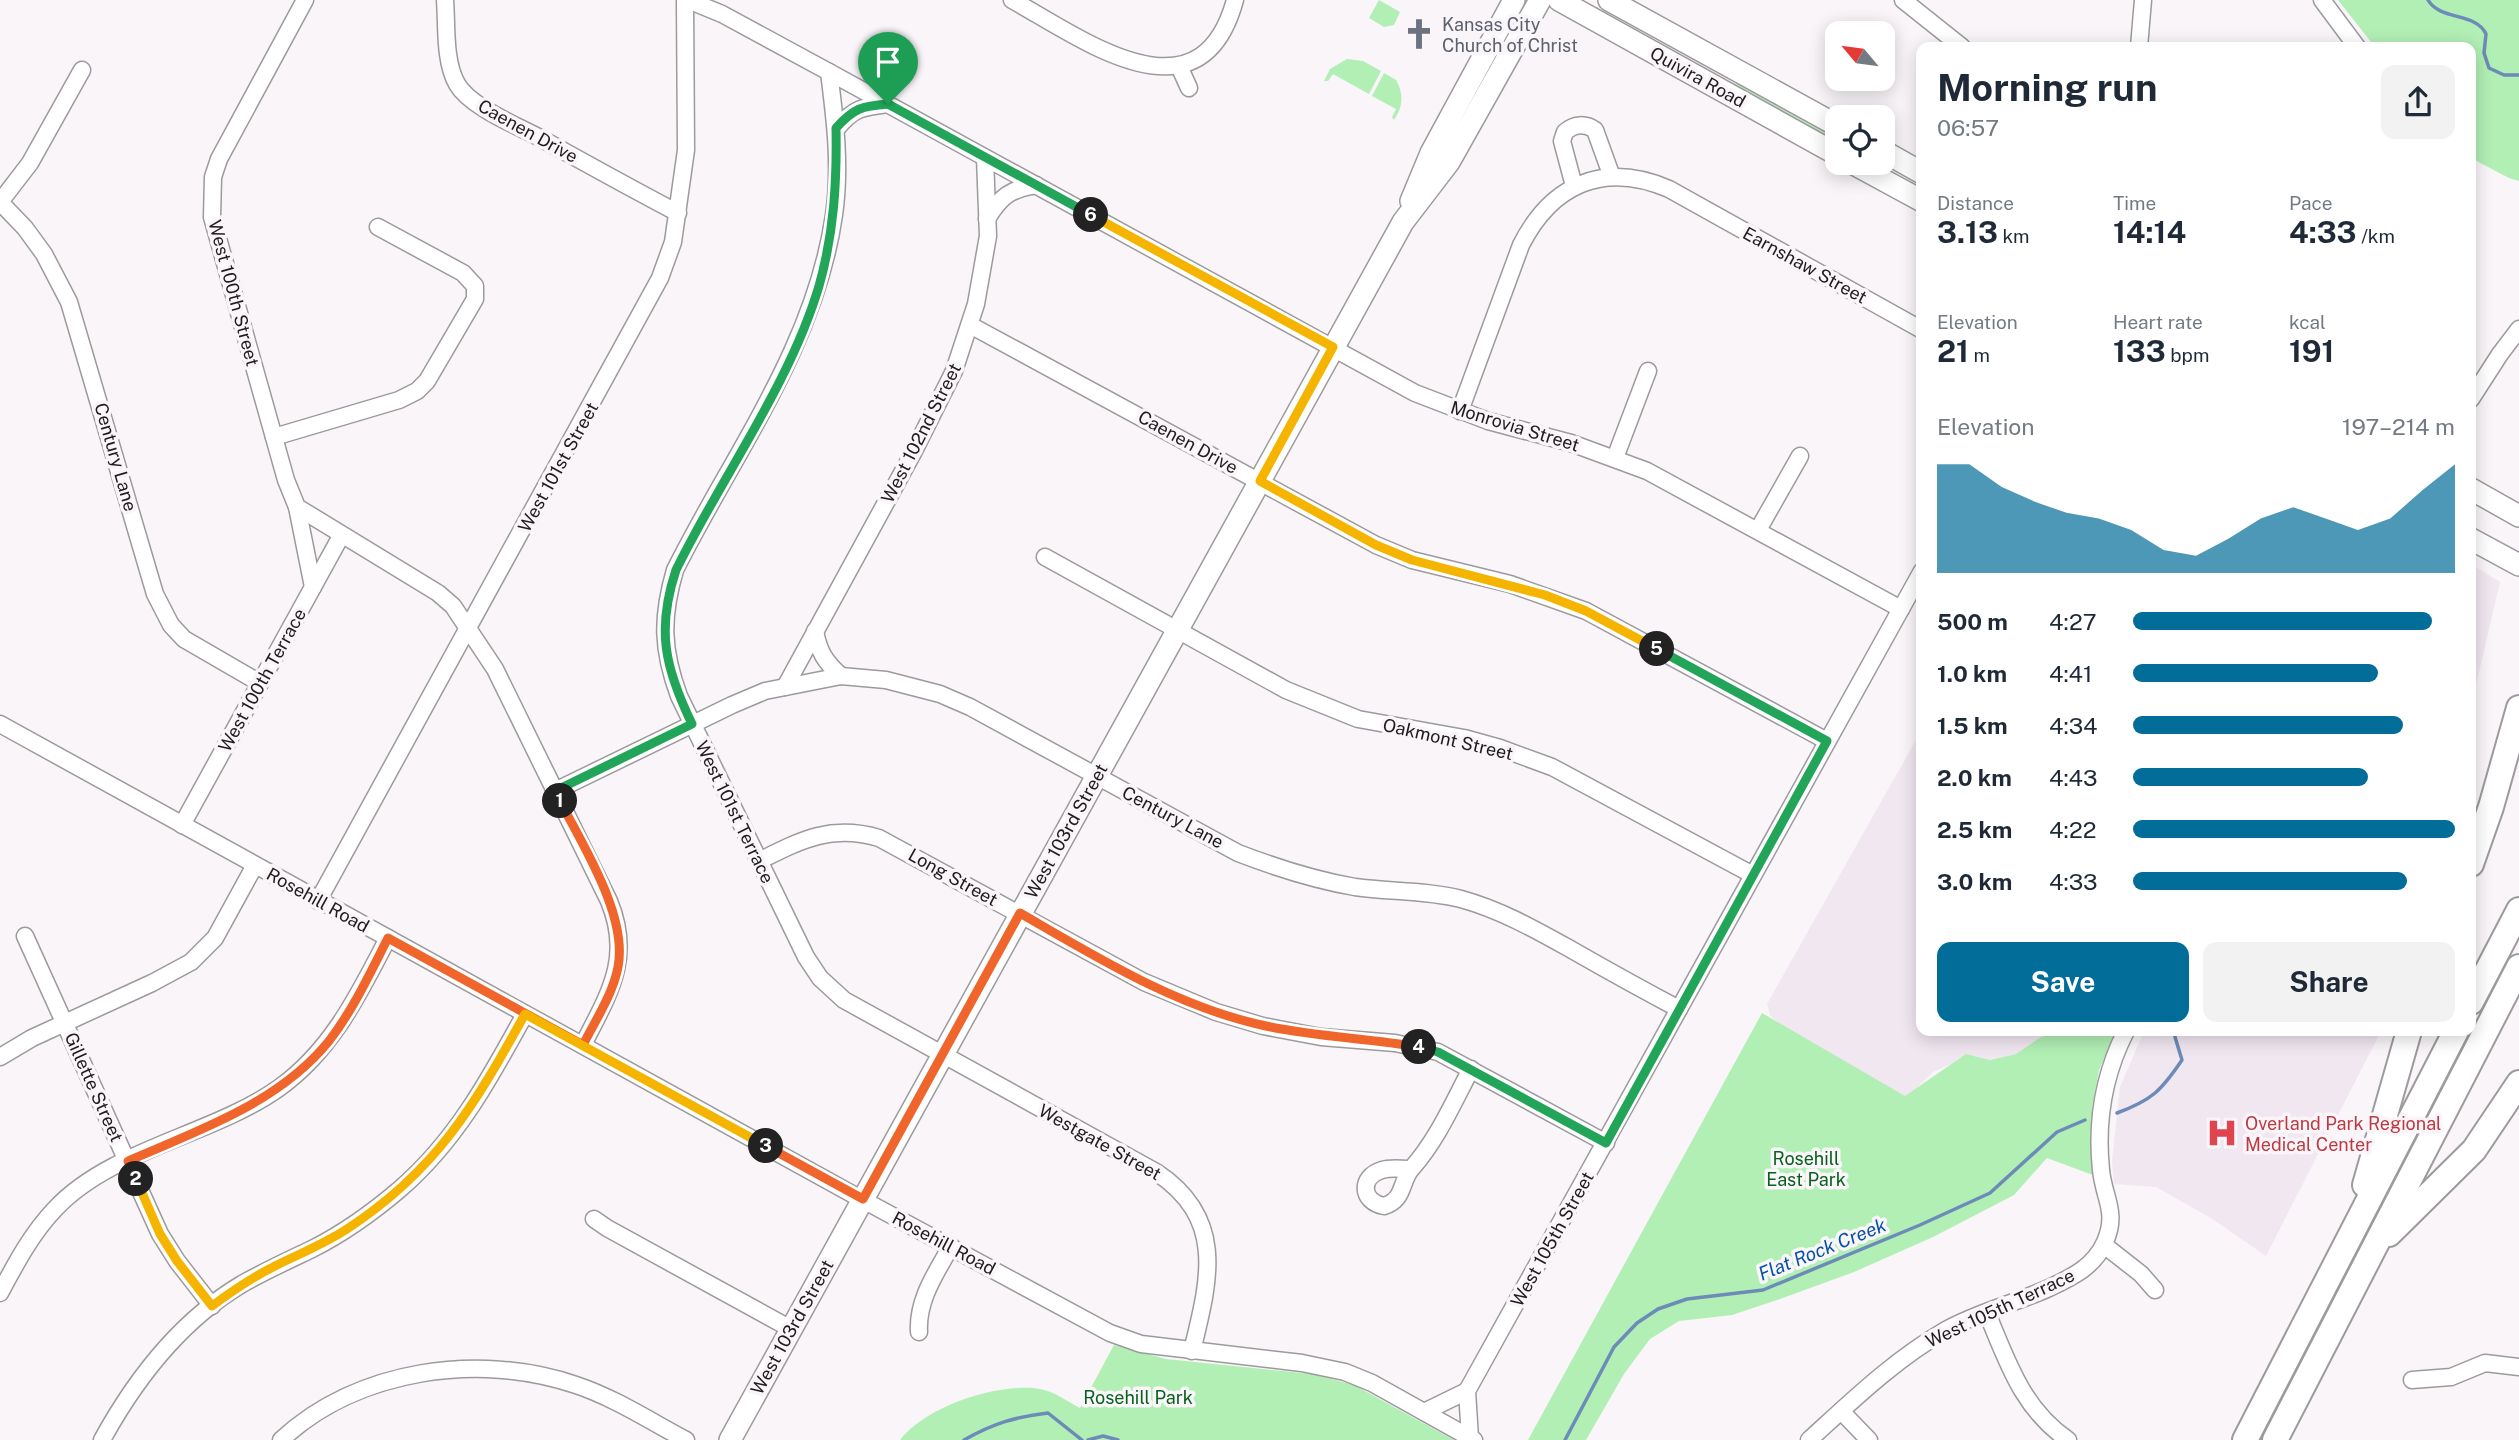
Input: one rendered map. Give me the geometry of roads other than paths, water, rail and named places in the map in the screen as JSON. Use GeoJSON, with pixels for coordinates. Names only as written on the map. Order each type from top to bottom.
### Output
{"type":"FeatureCollection","features":[{"type":"Feature","properties":{"kind":"highway"},"geometry":{"type":"LineString","coordinates":[[2476,849],[2519,708]]}},
{"type":"Feature","properties":{"kind":"highway"},"geometry":{"type":"LineString","coordinates":[[2476,992],[2519,910]]}},
{"type":"Feature","properties":{"kind":"highway"},"geometry":{"type":"LineString","coordinates":[[2275,1440],[2519,967]]}},
{"type":"Feature","properties":{"kind":"highway"},"geometry":{"type":"LineString","coordinates":[[2351,1233],[2408,1036]]}},
{"type":"Feature","properties":{"kind":"highway"},"geometry":{"type":"LineString","coordinates":[[2245,1440],[2453,1036]]}},
{"type":"Feature","properties":{"kind":"highway"},"geometry":{"type":"LineString","coordinates":[[2374,1249],[2474,1150],[2519,1083]]}},
{"type":"Feature","properties":{"kind":"main road","name":"West 103rd Street"},"geometry":{"type":"LineString","coordinates":[[730,1440],[1403,222],[1431,153],[1514,0]]}},
{"type":"Feature","properties":{"kind":"main road","name":"West 103rd Street"},"geometry":{"type":"LineString","coordinates":[[1403,222],[1449,162],[1540,0]]}},
{"type":"Feature","properties":{"kind":"main road","name":"Quivira Road"},"geometry":{"type":"LineString","coordinates":[[1559,0],[1825,148]]}},
{"type":"Feature","properties":{"kind":"main road","name":"Quivira Road"},"geometry":{"type":"LineString","coordinates":[[1609,0],[1825,119]]}},
{"type":"Feature","properties":{"kind":"main road"},"geometry":{"type":"LineString","coordinates":[[1895,158],[1916,170]]}},
{"type":"Feature","properties":{"kind":"main road"},"geometry":{"type":"LineString","coordinates":[[1874,175],[1916,198]]}},
{"type":"Feature","properties":{"kind":"main road"},"geometry":{"type":"LineString","coordinates":[[2476,492],[2519,516]]}},
{"type":"Feature","properties":{"kind":"main road"},"geometry":{"type":"LineString","coordinates":[[2476,542],[2519,565]]}},
{"type":"Feature","properties":{"kind":"street","name":"West 100th Street"},"geometry":{"type":"LineString","coordinates":[[305,0],[219,159],[213,177],[212,217],[274,437],[297,508],[313,587]]}},
{"type":"Feature","properties":{"kind":"street","name":"Caenen Drive"},"geometry":{"type":"LineString","coordinates":[[445,0],[451,67],[456,83],[471,100],[678,214]]}},
{"type":"Feature","properties":{"kind":"street","name":"West 101st Street"},"geometry":{"type":"LineString","coordinates":[[318,901],[647,305],[673,242],[686,150],[686,0]]}},
{"type":"Feature","properties":{"kind":"street","name":"Monrovia Street"},"geometry":{"type":"LineString","coordinates":[[686,0],[722,14],[830,72],[1415,393],[1488,421],[1615,458],[1671,482],[1901,609]]}},
{"type":"Feature","properties":{"kind":"street"},"geometry":{"type":"LineString","coordinates":[[1012,0],[1128,61],[1147,66],[1179,66],[1194,59],[1215,43],[1230,20],[1235,0]]}},
{"type":"Feature","properties":{"kind":"street"},"geometry":{"type":"LineString","coordinates":[[1903,0],[1956,42]]}},
{"type":"Feature","properties":{"kind":"street"},"geometry":{"type":"LineString","coordinates":[[2139,42],[2143,0]]}},
{"type":"Feature","properties":{"kind":"street"},"geometry":{"type":"LineString","coordinates":[[2322,0],[2353,42]]}},
{"type":"Feature","properties":{"kind":"street"},"geometry":{"type":"LineString","coordinates":[[1179,66],[1189,88]]}},
{"type":"Feature","properties":{"kind":"street"},"geometry":{"type":"LineString","coordinates":[[0,202],[30,163],[82,70]]}},
{"type":"Feature","properties":{"kind":"street","name":"West 101st Terrace"},"geometry":{"type":"LineString","coordinates":[[830,72],[836,128],[837,185],[834,214],[819,286],[785,370],[685,550],[669,590],[664,625],[666,655],[679,696],[692,724],[806,957],[820,978],[844,1000],[943,1055]]}},
{"type":"Feature","properties":{"kind":"street"},"geometry":{"type":"LineString","coordinates":[[836,128],[850,112],[867,106],[888,104]]}},
{"type":"Feature","properties":{"kind":"street"},"geometry":{"type":"LineString","coordinates":[[1460,411],[1521,244],[1532,223],[1546,207],[1574,187],[1593,179],[1612,177],[1595,130],[1583,125],[1565,132],[1562,141],[1574,187]]}},
{"type":"Feature","properties":{"kind":"street","name":"West 102nd Street"},"geometry":{"type":"LineString","coordinates":[[785,687],[940,402],[954,371],[970,325],[988,236],[985,158]]}},
{"type":"Feature","properties":{"kind":"street","name":"Earnshaw Street"},"geometry":{"type":"LineString","coordinates":[[1612,177],[1634,178],[1656,184],[1689,200],[1916,327]]}},
{"type":"Feature","properties":{"kind":"street"},"geometry":{"type":"LineString","coordinates":[[988,219],[997,202],[1017,188],[1036,185]]}},
{"type":"Feature","properties":{"kind":"street","name":"Century Lane"},"geometry":{"type":"LineString","coordinates":[[0,202],[25,228],[44,254],[69,302],[155,594],[171,625],[194,646],[260,683]]}},
{"type":"Feature","properties":{"kind":"street"},"geometry":{"type":"LineString","coordinates":[[274,437],[399,400],[416,391],[427,381],[475,299],[475,286],[463,273],[378,227]]}},
{"type":"Feature","properties":{"kind":"street","name":"Caenen Drive"},"geometry":{"type":"LineString","coordinates":[[970,325],[1348,531],[1412,560],[1521,588],[1586,611],[1827,741]]}},
{"type":"Feature","properties":{"kind":"street"},"geometry":{"type":"LineString","coordinates":[[2476,392],[2493,363],[2519,329]]}},
{"type":"Feature","properties":{"kind":"street"},"geometry":{"type":"LineString","coordinates":[[1615,458],[1648,371]]}},
{"type":"Feature","properties":{"kind":"street"},"geometry":{"type":"LineString","coordinates":[[1758,530],[1800,456]]}},
{"type":"Feature","properties":{"kind":"street"},"geometry":{"type":"LineString","coordinates":[[297,508],[438,593],[453,606],[495,669],[609,901],[620,935],[614,982],[583,1045]]}},
{"type":"Feature","properties":{"kind":"street","name":"West 100th Terrace"},"geometry":{"type":"LineString","coordinates":[[183,825],[341,536]]}},
{"type":"Feature","properties":{"kind":"street","name":"Oakmont Street"},"geometry":{"type":"LineString","coordinates":[[1045,557],[1286,691],[1358,719],[1500,748],[1552,766],[1753,875]]}},
{"type":"Feature","properties":{"kind":"street","name":"West 105th Street"},"geometry":{"type":"LineString","coordinates":[[1467,1391],[1916,582]]}},
{"type":"Feature","properties":{"kind":"street"},"geometry":{"type":"LineString","coordinates":[[816,631],[819,652],[841,677]]}},
{"type":"Feature","properties":{"kind":"street","name":"Century Lane"},"geometry":{"type":"LineString","coordinates":[[555,791],[765,691],[841,677],[886,680],[940,694],[970,707],[1238,853],[1278,869],[1317,880],[1358,887],[1423,892],[1490,908],[1679,1009]]}},
{"type":"Feature","properties":{"kind":"street","name":"Rosehill Road"},"geometry":{"type":"LineString","coordinates":[[0,724],[318,901],[1110,1333],[1141,1344],[1332,1369],[1372,1383],[1472,1439]]}},
{"type":"Feature","properties":{"kind":"street","name":"Long Street"},"geometry":{"type":"LineString","coordinates":[[760,861],[802,840],[825,833],[868,835],[897,846],[1144,982],[1216,1012],[1264,1026],[1321,1037],[1426,1048],[1471,1069],[1606,1143]]}},
{"type":"Feature","properties":{"kind":"street"},"geometry":{"type":"LineString","coordinates":[[0,1057],[65,1021],[152,983],[191,962],[215,938],[255,866]]}},
{"type":"Feature","properties":{"kind":"street","name":"Gillette Street"},"geometry":{"type":"LineString","coordinates":[[26,936],[160,1234],[212,1306]]}},
{"type":"Feature","properties":{"kind":"street"},"geometry":{"type":"LineString","coordinates":[[0,1293],[36,1231],[57,1207],[94,1178],[245,1108],[281,1086],[299,1071],[328,1042],[345,1018],[388,938]]}},
{"type":"Feature","properties":{"kind":"street"},"geometry":{"type":"LineString","coordinates":[[102,1440],[132,1389],[153,1361],[186,1326],[239,1286],[345,1231],[401,1188],[432,1158],[480,1095],[525,1014]]}},
{"type":"Feature","properties":{"kind":"street"},"geometry":{"type":"LineString","coordinates":[[2124,1036],[2109,1071],[2101,1109],[2101,1172],[2112,1225],[2104,1245],[2141,1274],[2155,1290]]}},
{"type":"Feature","properties":{"kind":"street","name":"Westgate Street"},"geometry":{"type":"LineString","coordinates":[[943,1055],[1156,1172],[1170,1181],[1187,1199],[1197,1214],[1209,1250],[1208,1280],[1192,1351]]}},
{"type":"Feature","properties":{"kind":"street"},"geometry":{"type":"LineString","coordinates":[[1410,1169],[1427,1149],[1471,1069]]}},
{"type":"Feature","properties":{"kind":"street"},"geometry":{"type":"LineString","coordinates":[[594,1219],[792,1329]]}},
{"type":"Feature","properties":{"kind":"street","name":"West 105th Terrace"},"geometry":{"type":"LineString","coordinates":[[1810,1440],[1913,1350],[1949,1329],[2035,1294],[2078,1272],[2094,1262],[2104,1245]]}},
{"type":"Feature","properties":{"kind":"street"},"geometry":{"type":"LineString","coordinates":[[919,1332],[921,1306],[951,1246]]}},
{"type":"Feature","properties":{"kind":"street"},"geometry":{"type":"LineString","coordinates":[[1987,1313],[2010,1368],[2030,1404],[2048,1426],[2068,1440]]}},
{"type":"Feature","properties":{"kind":"street"},"geometry":{"type":"LineString","coordinates":[[2412,1380],[2451,1377],[2485,1363],[2519,1367]]}},
{"type":"Feature","properties":{"kind":"street"},"geometry":{"type":"LineString","coordinates":[[281,1440],[324,1408],[353,1394],[420,1374],[467,1369],[506,1370],[575,1385],[606,1397],[686,1440]]}},
{"type":"Feature","properties":{"kind":"street"},"geometry":{"type":"LineString","coordinates":[[1424,1412],[1467,1391],[1472,1439]]}},
{"type":"Feature","properties":{"kind":"street"},"geometry":{"type":"LineString","coordinates":[[1841,1411],[1869,1440]]}},
{"type":"Feature","properties":{"kind":"waterway"},"geometry":{"type":"LineString","coordinates":[[2428,0],[2441,11],[2481,27],[2486,34],[2484,53],[2489,68],[2504,75],[2519,75]]}},
{"type":"Feature","properties":{"kind":"waterway","name":"Flat Rock Creek"},"geometry":{"type":"LineString","coordinates":[[2117,1113],[2147,1099],[2175,1071],[2182,1060],[2175,1036]]}},
{"type":"Feature","properties":{"kind":"waterway","name":"Flat Rock Creek"},"geometry":{"type":"LineString","coordinates":[[1565,1440],[1614,1347],[1637,1323],[1658,1309],[1687,1299],[1763,1290],[1920,1225],[1990,1193],[2057,1132],[2085,1120]]}},
{"type":"Feature","properties":{"kind":"waterway","name":"Flat Rock Creek"},"geometry":{"type":"LineString","coordinates":[[964,1440],[1005,1422],[1048,1413],[1082,1440]]}},
{"type":"Feature","properties":{"kind":"waterway","name":"Flat Rock Creek"},"geometry":{"type":"LineString","coordinates":[[1088,1440],[1103,1436],[1118,1440]]}},
{"type":"Feature","properties":{"kind":"place","name":"Kansas City Church of Christ"},"geometry":{"type":"Point","coordinates":[1419,34]}},
{"type":"Feature","properties":{"kind":"place","name":"Overland Park Regional Medical Center"},"geometry":{"type":"Point","coordinates":[2222,1133]}},
{"type":"Feature","properties":{"kind":"park label","name":"Rosehill East Park"},"geometry":{"type":"Point","coordinates":[1806,1168]}},
{"type":"Feature","properties":{"kind":"park label","name":"Rosehill Park"},"geometry":{"type":"Point","coordinates":[1138,1397]}}]}
